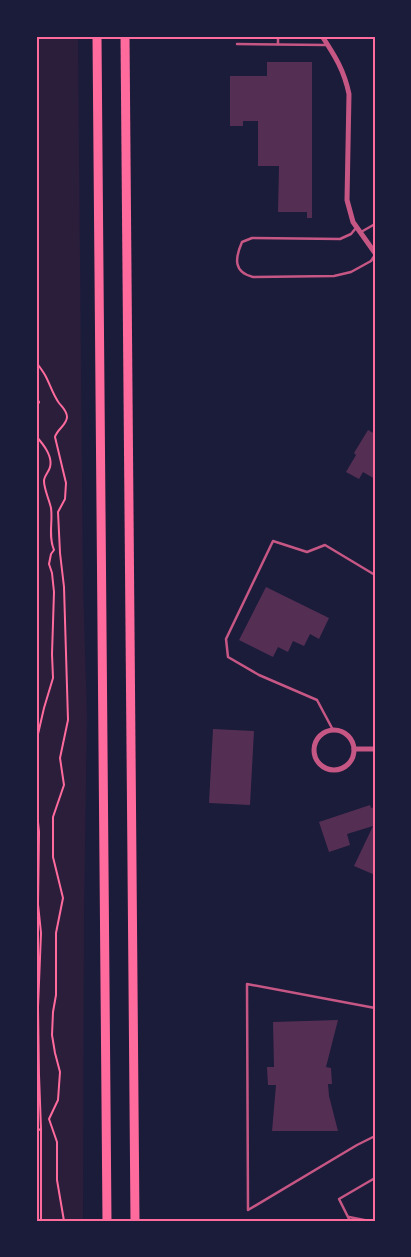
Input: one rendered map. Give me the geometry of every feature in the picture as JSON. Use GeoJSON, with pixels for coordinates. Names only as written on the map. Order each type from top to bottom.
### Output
{"type":"FeatureCollection","features":[{"type":"Feature","properties":{"kind":"highway"},"geometry":{"type":"LineString","coordinates":[[98,36],[107,1221]]}},
{"type":"Feature","properties":{"kind":"highway"},"geometry":{"type":"LineString","coordinates":[[125,36],[136,1221]]}},
{"type":"Feature","properties":{"kind":"street"},"geometry":{"type":"LineString","coordinates":[[322,36],[338,61],[348,86],[347,200],[353,222],[375,254]]}},
{"type":"Feature","properties":{"kind":"street"},"geometry":{"type":"LineString","coordinates":[[333,730],[345,733],[354,749],[349,762],[344,767],[331,770],[324,767],[315,758],[314,744],[321,734],[333,730]]}},
{"type":"Feature","properties":{"kind":"street"},"geometry":{"type":"LineString","coordinates":[[354,749],[375,749]]}},
{"type":"Feature","properties":{"kind":"lane"},"geometry":{"type":"LineString","coordinates":[[278,36],[278,44]]}},
{"type":"Feature","properties":{"kind":"lane"},"geometry":{"type":"LineString","coordinates":[[237,44],[328,45]]}},
{"type":"Feature","properties":{"kind":"lane"},"geometry":{"type":"LineString","coordinates":[[360,232],[375,224]]}},
{"type":"Feature","properties":{"kind":"lane"},"geometry":{"type":"LineString","coordinates":[[357,227],[351,234],[340,239],[252,238],[242,242],[237,254],[238,267],[245,275],[253,277],[334,276],[351,272],[371,261],[375,254]]}},
{"type":"Feature","properties":{"kind":"lane"},"geometry":{"type":"LineString","coordinates":[[333,730],[316,700],[259,675],[228,657],[226,640],[273,541],[307,552],[325,546],[375,575]]}},
{"type":"Feature","properties":{"kind":"lane"},"geometry":{"type":"LineString","coordinates":[[375,1008],[247,984],[248,1210],[375,1136]]}},
{"type":"Feature","properties":{"kind":"lane"},"geometry":{"type":"LineString","coordinates":[[369,1221],[350,1219],[340,1199],[375,1178]]}},
{"type":"Feature","properties":{"kind":"path"},"geometry":{"type":"LineString","coordinates":[[36,257],[36,288]]}},
{"type":"Feature","properties":{"kind":"path"},"geometry":{"type":"LineString","coordinates":[[36,362],[59,404],[65,410],[67,417],[66,422],[56,431],[55,437],[66,483],[65,499],[58,512],[64,587],[68,720],[60,758],[64,785],[53,816],[53,857],[63,898],[56,933],[56,995],[52,1035],[54,1053],[60,1072],[58,1100],[49,1119],[57,1142],[57,1180],[64,1221]]}},
{"type":"Feature","properties":{"kind":"path"},"geometry":{"type":"LineString","coordinates":[[36,397],[39,402],[36,408]]}},
{"type":"Feature","properties":{"kind":"path"},"geometry":{"type":"LineString","coordinates":[[36,436],[51,459],[50,468],[44,482],[51,510],[50,541],[54,550],[49,564],[54,592],[53,678],[38,734],[36,776]]}},
{"type":"Feature","properties":{"kind":"path"},"geometry":{"type":"LineString","coordinates":[[36,801],[39,832],[38,904],[41,933],[38,1007],[42,1129],[40,1221]]}},
{"type":"Feature","properties":{"kind":"path"},"geometry":{"type":"LineString","coordinates":[[36,1132],[42,1129]]}},
{"type":"Feature","properties":{"kind":"shaded area"},"geometry":{"type":"Polygon","coordinates":[[[36,36],[78,36],[83,583],[87,716],[83,1221],[36,1221],[36,36]]]}},
{"type":"Feature","properties":{"kind":"building"},"geometry":{"type":"Polygon","coordinates":[[[267,62],[312,62],[312,218],[307,218],[307,212],[278,212],[279,166],[258,166],[258,121],[243,121],[243,126],[230,126],[230,76],[267,76],[267,62]]]}},
{"type":"Feature","properties":{"kind":"building"},"geometry":{"type":"Polygon","coordinates":[[[368,430],[375,434],[375,479],[363,472],[359,479],[346,472],[356,455],[354,453],[368,430]]]}},
{"type":"Feature","properties":{"kind":"building"},"geometry":{"type":"Polygon","coordinates":[[[266,587],[329,618],[319,639],[310,634],[304,646],[293,641],[288,652],[278,647],[273,657],[239,640],[266,587]]]}},
{"type":"Feature","properties":{"kind":"building"},"geometry":{"type":"Polygon","coordinates":[[[213,729],[254,731],[250,805],[209,803],[213,729]]]}},
{"type":"Feature","properties":{"kind":"building"},"geometry":{"type":"Polygon","coordinates":[[[370,805],[371,808],[375,807],[375,875],[354,866],[373,826],[347,834],[350,845],[329,852],[319,822],[370,805]]]}},
{"type":"Feature","properties":{"kind":"building"},"geometry":{"type":"Polygon","coordinates":[[[338,1020],[326,1067],[331,1068],[332,1084],[328,1084],[329,1096],[338,1131],[272,1131],[276,1085],[268,1085],[267,1067],[274,1067],[273,1022],[338,1020]]]}}]}
